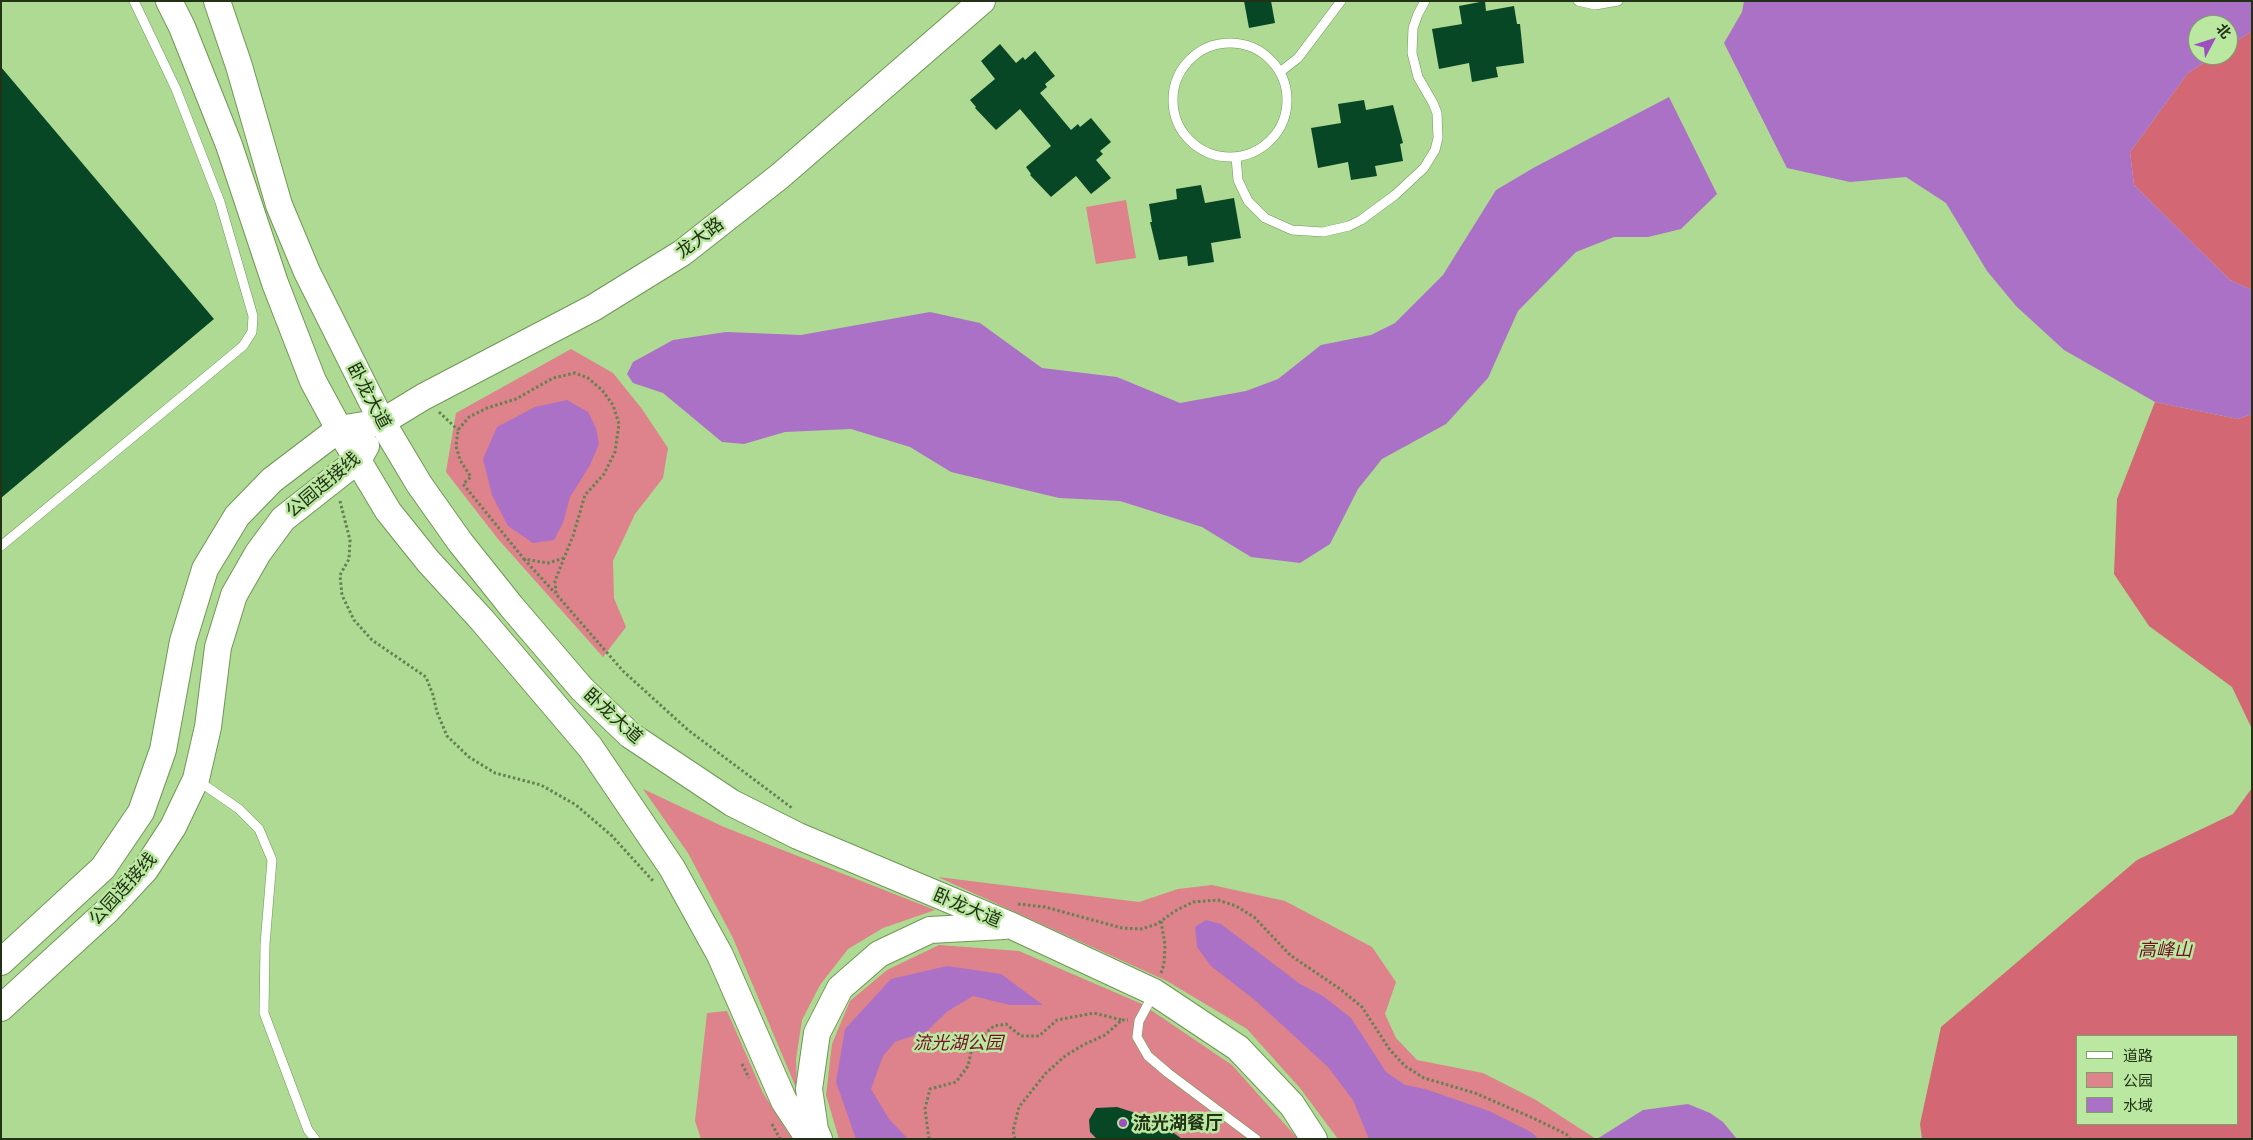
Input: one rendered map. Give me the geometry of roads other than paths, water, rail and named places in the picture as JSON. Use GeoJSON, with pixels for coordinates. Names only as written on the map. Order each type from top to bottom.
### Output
{"type":"FeatureCollection","features":[{"type":"Feature","properties":{"kind":"main road","name":"卧龙大道"},"geometry":{"type":"LineString","coordinates":[[169,1],[182,27],[229,145],[275,283],[310,372],[339,429],[388,511],[590,747],[666,860],[720,955],[784,1101],[810,1139]]}},
{"type":"Feature","properties":{"kind":"main road","name":"卧龙大道"},"geometry":{"type":"LineString","coordinates":[[217,1],[239,66],[279,205],[307,272],[382,422],[419,484],[460,542],[511,606],[582,689],[630,735],[732,803],[798,836],[1012,915],[1154,992],[1238,1048],[1292,1105],[1314,1139]]}},
{"type":"Feature","properties":{"kind":"main road","name":"龙大路"},"geometry":{"type":"LineString","coordinates":[[382,422],[423,397],[593,308],[682,253],[780,176],[982,1]]}},
{"type":"Feature","properties":{"kind":"main road","name":"公园连接线"},"geometry":{"type":"LineString","coordinates":[[1,962],[102,868],[141,812],[163,750],[183,641],[205,569],[237,516],[272,480],[339,429],[382,422]]}},
{"type":"Feature","properties":{"kind":"main road","name":"公园连接线"},"geometry":{"type":"LineString","coordinates":[[1,1008],[107,911],[145,870],[173,826],[196,779],[208,726],[218,647],[234,595],[258,553],[283,519],[358,460],[382,422]]}},
{"type":"Feature","properties":{"kind":"main road"},"geometry":{"type":"LineString","coordinates":[[819,1139],[815,1130],[809,1089],[817,1033],[840,988],[879,954],[930,930],[1012,915]]}},
{"type":"Feature","properties":{"kind":"lane"},"geometry":{"type":"LineString","coordinates":[[1,546],[243,346],[252,332],[253,316],[220,202],[176,89],[134,1]]}},
{"type":"Feature","properties":{"kind":"lane"},"geometry":{"type":"LineString","coordinates":[[1280,72],[1298,58],[1341,1]]}},
{"type":"Feature","properties":{"kind":"lane"},"geometry":{"type":"LineString","coordinates":[[1236,156],[1238,180],[1248,201],[1265,218],[1292,230],[1323,232],[1343,228],[1361,220],[1395,195],[1430,160],[1438,138],[1437,113],[1418,77],[1412,53],[1413,28],[1425,1]]}},
{"type":"Feature","properties":{"kind":"lane"},"geometry":{"type":"LineString","coordinates":[[1578,1],[1595,5],[1618,1]]}},
{"type":"Feature","properties":{"kind":"lane"},"geometry":{"type":"LineString","coordinates":[[1226,42],[1250,46],[1270,59],[1280,72],[1286,90],[1287,102],[1281,125],[1266,144],[1256,151],[1236,156],[1222,156],[1210,153],[1199,148],[1182,131],[1173,109],[1174,85],[1178,74],[1193,55],[1203,49],[1226,42]]}},
{"type":"Feature","properties":{"kind":"lane"},"geometry":{"type":"LineString","coordinates":[[196,779],[239,808],[258,828],[272,860],[264,944],[264,1013],[308,1130],[315,1139]]}},
{"type":"Feature","properties":{"kind":"lane"},"geometry":{"type":"LineString","coordinates":[[1154,992],[1139,1021],[1137,1037],[1148,1056],[1256,1139]]}},
{"type":"Feature","properties":{"kind":"water"},"geometry":{"type":"Polygon","coordinates":[[[1744,1],[2252,1],[2252,31],[2238,40],[2238,15],[2188,15],[2188,65],[2200,65],[2188,73],[2130,152],[2134,185],[2230,280],[2252,290],[2252,414],[2238,419],[2155,402],[2064,350],[2016,306],[1987,271],[1946,203],[1906,177],[1850,182],[1787,168],[1724,43],[1742,12],[1744,1]]]}},
{"type":"Feature","properties":{"kind":"water"},"geometry":{"type":"Polygon","coordinates":[[[1669,97],[1717,194],[1681,229],[1648,237],[1614,237],[1576,252],[1518,311],[1488,378],[1446,424],[1382,459],[1358,489],[1330,544],[1300,563],[1251,557],[1202,527],[1120,501],[1059,498],[951,472],[910,447],[851,429],[785,432],[744,444],[722,442],[663,393],[633,383],[627,374],[633,362],[673,340],[726,332],[801,335],[930,312],[980,323],[1042,368],[1117,377],[1180,403],[1246,391],[1278,379],[1321,345],[1371,335],[1395,323],[1443,275],[1496,190],[1535,167],[1669,97]]]}},
{"type":"Feature","properties":{"kind":"water"},"geometry":{"type":"Polygon","coordinates":[[[567,400],[588,412],[596,428],[599,444],[590,465],[570,497],[563,523],[554,540],[533,543],[508,526],[492,495],[483,459],[497,427],[535,407],[567,400]]]}},
{"type":"Feature","properties":{"kind":"water"},"geometry":{"type":"Polygon","coordinates":[[[1206,920],[1221,924],[1300,984],[1323,996],[1351,1018],[1386,1072],[1405,1085],[1425,1089],[1489,1111],[1531,1132],[1539,1139],[1369,1139],[1353,1100],[1328,1067],[1256,1001],[1211,966],[1197,947],[1195,927],[1206,920]]]}},
{"type":"Feature","properties":{"kind":"water"},"geometry":{"type":"Polygon","coordinates":[[[947,966],[1001,974],[1043,1005],[1010,1005],[973,996],[948,1011],[927,1031],[895,1042],[883,1056],[871,1089],[889,1119],[908,1139],[856,1139],[836,1082],[845,1029],[891,979],[947,966]]]}},
{"type":"Feature","properties":{"kind":"water"},"geometry":{"type":"Polygon","coordinates":[[[1688,1104],[1710,1113],[1723,1122],[1737,1139],[1597,1139],[1643,1110],[1688,1104]]]}},
{"type":"Feature","properties":{"kind":"place","name":"流光湖餐厅"},"geometry":{"type":"Point","coordinates":[1123,1123]}},
{"type":"Feature","properties":{"kind":"park label","name":"高峰山"},"geometry":{"type":"Point","coordinates":[2165,950]}},
{"type":"Feature","properties":{"kind":"park label","name":"流光湖公园"},"geometry":{"type":"Point","coordinates":[958,1043]}}]}
